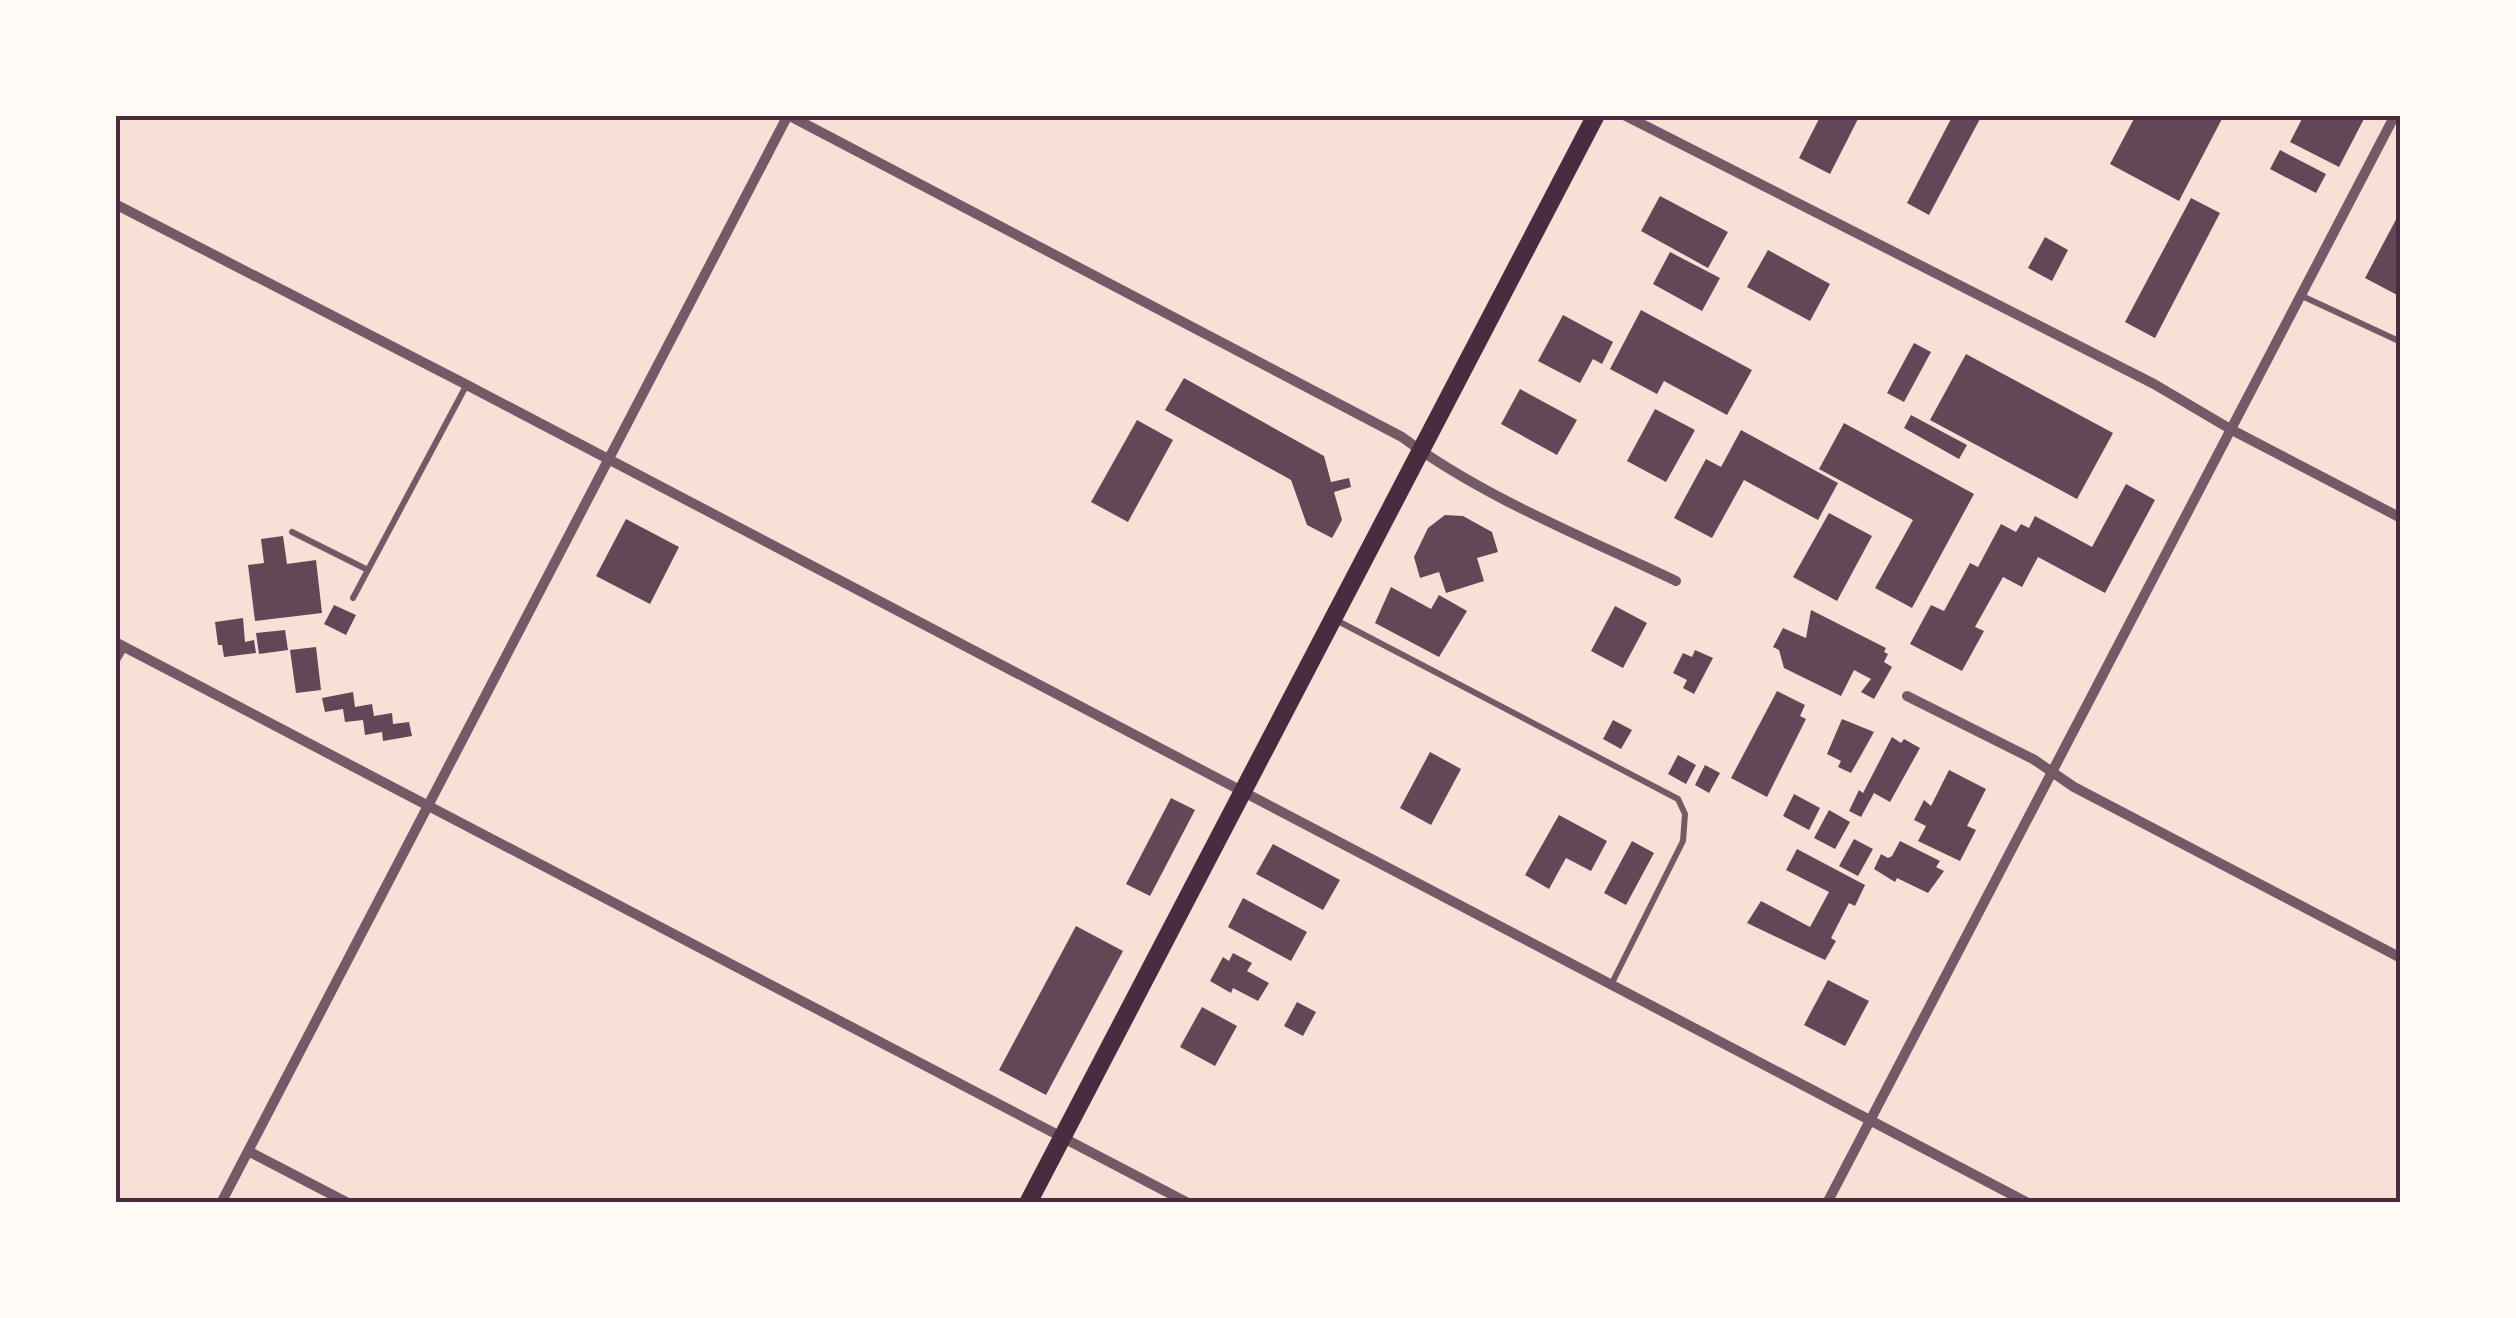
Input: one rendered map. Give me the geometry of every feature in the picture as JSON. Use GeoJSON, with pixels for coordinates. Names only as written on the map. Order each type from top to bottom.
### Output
{"type":"FeatureCollection","features":[{"type":"Feature","properties":{"kind":"main road"},"geometry":{"type":"LineString","coordinates":[[1028,1203],[1596,115]]}},
{"type":"Feature","properties":{"kind":"street"},"geometry":{"type":"LineString","coordinates":[[221,1203],[788,115],[1402,437],[1506,499],[1676,581]]}},
{"type":"Feature","properties":{"kind":"street"},"geometry":{"type":"LineString","coordinates":[[1624,115],[2154,384],[2232,430],[2401,518]]}},
{"type":"Feature","properties":{"kind":"street"},"geometry":{"type":"LineString","coordinates":[[1828,1203],[2395,115]]}},
{"type":"Feature","properties":{"kind":"street"},"geometry":{"type":"LineString","coordinates":[[115,204],[2028,1203]]}},
{"type":"Feature","properties":{"kind":"street"},"geometry":{"type":"LineString","coordinates":[[115,660],[119,644],[1188,1203]]}},
{"type":"Feature","properties":{"kind":"street"},"geometry":{"type":"LineString","coordinates":[[1907,696],[2401,958]]}},
{"type":"Feature","properties":{"kind":"street"},"geometry":{"type":"LineString","coordinates":[[248,1151],[348,1203]]}},
{"type":"Feature","properties":{"kind":"lane"},"geometry":{"type":"LineString","coordinates":[[2302,296],[2401,342]]}},
{"type":"Feature","properties":{"kind":"lane"},"geometry":{"type":"LineString","coordinates":[[353,598],[466,384]]}},
{"type":"Feature","properties":{"kind":"lane"},"geometry":{"type":"LineString","coordinates":[[292,532],[368,570]]}},
{"type":"Feature","properties":{"kind":"lane"},"geometry":{"type":"LineString","coordinates":[[1333,618],[1678,799],[1685,814],[1683,841],[1610,986]]}},
{"type":"Feature","properties":{"kind":"building"},"geometry":{"type":"Polygon","coordinates":[[[1821,115],[1860,115],[1830,174],[1799,158],[1821,115]]]}},
{"type":"Feature","properties":{"kind":"building"},"geometry":{"type":"Polygon","coordinates":[[[1953,115],[1982,115],[1929,215],[1907,203],[1953,115]]]}},
{"type":"Feature","properties":{"kind":"building"},"geometry":{"type":"Polygon","coordinates":[[[2136,115],[2224,115],[2179,201],[2110,164],[2136,115]]]}},
{"type":"Feature","properties":{"kind":"building"},"geometry":{"type":"Polygon","coordinates":[[[2304,115],[2366,115],[2339,167],[2290,142],[2304,115]]]}},
{"type":"Feature","properties":{"kind":"building"},"geometry":{"type":"Polygon","coordinates":[[[2280,150],[2326,174],[2316,193],[2270,169],[2280,150]]]}},
{"type":"Feature","properties":{"kind":"building"},"geometry":{"type":"Polygon","coordinates":[[[1660,196],[1728,232],[1708,268],[1641,231],[1660,196]]]}},
{"type":"Feature","properties":{"kind":"building"},"geometry":{"type":"Polygon","coordinates":[[[2191,198],[2220,213],[2155,338],[2125,322],[2191,198]]]}},
{"type":"Feature","properties":{"kind":"building"},"geometry":{"type":"Polygon","coordinates":[[[2401,210],[2401,297],[2365,278],[2401,210]]]}},
{"type":"Feature","properties":{"kind":"building"},"geometry":{"type":"Polygon","coordinates":[[[2045,237],[2068,250],[2052,281],[2028,268],[2045,237]]]}},
{"type":"Feature","properties":{"kind":"building"},"geometry":{"type":"Polygon","coordinates":[[[1768,250],[1830,284],[1810,321],[1747,287],[1768,250]]]}},
{"type":"Feature","properties":{"kind":"building"},"geometry":{"type":"Polygon","coordinates":[[[1670,252],[1720,278],[1702,311],[1653,284],[1670,252]]]}},
{"type":"Feature","properties":{"kind":"building"},"geometry":{"type":"Polygon","coordinates":[[[1641,310],[1752,370],[1727,415],[1664,381],[1657,394],[1610,369],[1641,310]]]}},
{"type":"Feature","properties":{"kind":"building"},"geometry":{"type":"Polygon","coordinates":[[[1563,315],[1613,342],[1602,364],[1593,359],[1580,383],[1538,361],[1563,315]]]}},
{"type":"Feature","properties":{"kind":"building"},"geometry":{"type":"Polygon","coordinates":[[[1914,343],[1931,352],[1904,402],[1887,393],[1914,343]]]}},
{"type":"Feature","properties":{"kind":"building"},"geometry":{"type":"Polygon","coordinates":[[[1966,354],[2113,433],[2077,499],[1930,420],[1966,354]]]}},
{"type":"Feature","properties":{"kind":"building"},"geometry":{"type":"Polygon","coordinates":[[[1184,378],[1324,456],[1331,482],[1349,478],[1351,487],[1334,492],[1342,520],[1332,538],[1307,525],[1291,480],[1165,410],[1184,378]]]}},
{"type":"Feature","properties":{"kind":"building"},"geometry":{"type":"Polygon","coordinates":[[[1520,389],[1577,420],[1557,455],[1501,424],[1520,389]]]}},
{"type":"Feature","properties":{"kind":"building"},"geometry":{"type":"Polygon","coordinates":[[[1655,409],[1695,430],[1666,482],[1627,461],[1655,409]]]}},
{"type":"Feature","properties":{"kind":"building"},"geometry":{"type":"Polygon","coordinates":[[[1911,415],[1967,445],[1959,459],[1904,428],[1911,415]]]}},
{"type":"Feature","properties":{"kind":"building"},"geometry":{"type":"Polygon","coordinates":[[[1137,420],[1173,440],[1128,522],[1091,502],[1137,420]]]}},
{"type":"Feature","properties":{"kind":"building"},"geometry":{"type":"Polygon","coordinates":[[[1844,423],[1974,494],[1912,608],[1875,588],[1913,520],[1819,469],[1844,423]]]}},
{"type":"Feature","properties":{"kind":"building"},"geometry":{"type":"Polygon","coordinates":[[[1741,430],[1838,483],[1818,520],[1744,480],[1712,538],[1674,518],[1706,459],[1721,467],[1741,430]]]}},
{"type":"Feature","properties":{"kind":"building"},"geometry":{"type":"Polygon","coordinates":[[[2126,484],[2155,500],[2105,593],[2038,557],[2022,587],[2003,577],[1975,627],[1984,631],[1962,671],[1910,644],[1931,605],[1944,611],[1970,563],[1978,567],[2001,524],[2016,532],[2021,524],[2029,528],[2035,516],[2092,547],[2126,484]]]}},
{"type":"Feature","properties":{"kind":"building"},"geometry":{"type":"Polygon","coordinates":[[[1829,513],[1872,536],[1837,601],[1793,577],[1829,513]]]}},
{"type":"Feature","properties":{"kind":"building"},"geometry":{"type":"Polygon","coordinates":[[[1445,515],[1463,516],[1492,532],[1498,552],[1477,558],[1484,581],[1446,593],[1439,572],[1420,578],[1414,557],[1428,528],[1445,515]]]}},
{"type":"Feature","properties":{"kind":"building"},"geometry":{"type":"Polygon","coordinates":[[[626,519],[679,547],[650,604],[596,576],[626,519]]]}},
{"type":"Feature","properties":{"kind":"building"},"geometry":{"type":"Polygon","coordinates":[[[283,536],[287,564],[316,560],[322,613],[255,621],[248,565],[264,563],[261,539],[283,536]]]}},
{"type":"Feature","properties":{"kind":"building"},"geometry":{"type":"Polygon","coordinates":[[[1391,587],[1431,609],[1439,595],[1467,611],[1439,657],[1375,623],[1391,587]]]}},
{"type":"Feature","properties":{"kind":"building"},"geometry":{"type":"Polygon","coordinates":[[[334,605],[356,615],[346,635],[324,624],[334,605]]]}},
{"type":"Feature","properties":{"kind":"building"},"geometry":{"type":"Polygon","coordinates":[[[1615,606],[1647,623],[1623,668],[1591,651],[1615,606]]]}},
{"type":"Feature","properties":{"kind":"building"},"geometry":{"type":"Polygon","coordinates":[[[1811,610],[1886,648],[1884,662],[1892,667],[1874,699],[1861,692],[1871,679],[1854,670],[1841,696],[1784,668],[1779,650],[1773,647],[1783,628],[1806,638],[1811,610]]]}},
{"type":"Feature","properties":{"kind":"building"},"geometry":{"type":"Polygon","coordinates":[[[243,618],[245,642],[254,640],[256,653],[224,657],[215,622],[243,618]]]}},
{"type":"Feature","properties":{"kind":"building"},"geometry":{"type":"Polygon","coordinates":[[[285,630],[288,650],[259,654],[256,633],[285,630]]]}},
{"type":"Feature","properties":{"kind":"building"},"geometry":{"type":"Polygon","coordinates":[[[316,647],[321,690],[296,693],[290,650],[316,647]]]}},
{"type":"Feature","properties":{"kind":"building"},"geometry":{"type":"Polygon","coordinates":[[[1695,650],[1713,658],[1694,694],[1683,688],[1687,680],[1673,673],[1683,653],[1692,657],[1695,650]]]}},
{"type":"Feature","properties":{"kind":"building"},"geometry":{"type":"Polygon","coordinates":[[[1777,691],[1805,705],[1800,716],[1806,719],[1767,797],[1731,778],[1777,691]]]}},
{"type":"Feature","properties":{"kind":"building"},"geometry":{"type":"Polygon","coordinates":[[[353,692],[355,707],[372,704],[374,716],[392,713],[393,724],[409,722],[412,736],[383,741],[382,732],[365,735],[363,720],[345,722],[343,709],[325,712],[322,698],[353,692]]]}},
{"type":"Feature","properties":{"kind":"building"},"geometry":{"type":"Polygon","coordinates":[[[1842,719],[1874,732],[1851,773],[1838,767],[1841,761],[1827,754],[1842,719]]]}},
{"type":"Feature","properties":{"kind":"building"},"geometry":{"type":"Polygon","coordinates":[[[1613,720],[1632,730],[1621,749],[1603,739],[1613,720]]]}},
{"type":"Feature","properties":{"kind":"building"},"geometry":{"type":"Polygon","coordinates":[[[1892,737],[1920,748],[1890,802],[1874,793],[1861,817],[1849,811],[1859,790],[1863,793],[1892,737]]]}},
{"type":"Feature","properties":{"kind":"building"},"geometry":{"type":"Polygon","coordinates":[[[1430,752],[1461,769],[1431,825],[1400,808],[1430,752]]]}},
{"type":"Feature","properties":{"kind":"building"},"geometry":{"type":"Polygon","coordinates":[[[1678,755],[1696,765],[1686,784],[1668,774],[1678,755]]]}},
{"type":"Feature","properties":{"kind":"building"},"geometry":{"type":"Polygon","coordinates":[[[1705,765],[1720,773],[1709,793],[1695,785],[1705,765]]]}},
{"type":"Feature","properties":{"kind":"building"},"geometry":{"type":"Polygon","coordinates":[[[1949,770],[1986,789],[1967,826],[1976,830],[1960,861],[1918,841],[1926,826],[1914,820],[1924,800],[1931,806],[1949,770]]]}},
{"type":"Feature","properties":{"kind":"building"},"geometry":{"type":"Polygon","coordinates":[[[1794,794],[1820,808],[1809,830],[1783,816],[1794,794]]]}},
{"type":"Feature","properties":{"kind":"building"},"geometry":{"type":"Polygon","coordinates":[[[1171,798],[1195,810],[1150,896],[1126,884],[1171,798]]]}},
{"type":"Feature","properties":{"kind":"building"},"geometry":{"type":"Polygon","coordinates":[[[1829,810],[1850,822],[1835,849],[1814,838],[1829,810]]]}},
{"type":"Feature","properties":{"kind":"building"},"geometry":{"type":"Polygon","coordinates":[[[1559,815],[1607,841],[1591,871],[1566,858],[1549,889],[1525,875],[1559,815]]]}},
{"type":"Feature","properties":{"kind":"building"},"geometry":{"type":"Polygon","coordinates":[[[1854,839],[1873,849],[1858,876],[1839,866],[1854,839]]]}},
{"type":"Feature","properties":{"kind":"building"},"geometry":{"type":"Polygon","coordinates":[[[1632,841],[1654,853],[1626,905],[1604,893],[1632,841]]]}},
{"type":"Feature","properties":{"kind":"building"},"geometry":{"type":"Polygon","coordinates":[[[1900,841],[1940,861],[1936,867],[1944,871],[1928,893],[1897,878],[1895,882],[1874,869],[1881,854],[1892,856],[1900,841]]]}},
{"type":"Feature","properties":{"kind":"building"},"geometry":{"type":"Polygon","coordinates":[[[1273,844],[1340,880],[1323,910],[1256,874],[1273,844]]]}},
{"type":"Feature","properties":{"kind":"building"},"geometry":{"type":"Polygon","coordinates":[[[1797,849],[1865,885],[1855,906],[1849,903],[1831,938],[1836,941],[1825,960],[1747,923],[1761,901],[1810,927],[1829,892],[1786,870],[1797,849]]]}},
{"type":"Feature","properties":{"kind":"building"},"geometry":{"type":"Polygon","coordinates":[[[1243,898],[1307,932],[1291,961],[1228,927],[1243,898]]]}},
{"type":"Feature","properties":{"kind":"building"},"geometry":{"type":"Polygon","coordinates":[[[1076,926],[1123,951],[1046,1095],[999,1070],[1076,926]]]}},
{"type":"Feature","properties":{"kind":"building"},"geometry":{"type":"Polygon","coordinates":[[[1233,953],[1252,963],[1247,971],[1269,983],[1258,1001],[1210,981],[1223,957],[1229,961],[1233,953]]]}},
{"type":"Feature","properties":{"kind":"building"},"geometry":{"type":"Polygon","coordinates":[[[1828,980],[1869,1001],[1845,1046],[1804,1025],[1828,980]]]}},
{"type":"Feature","properties":{"kind":"building"},"geometry":{"type":"Polygon","coordinates":[[[1297,1002],[1316,1012],[1303,1036],[1284,1026],[1297,1002]]]}},
{"type":"Feature","properties":{"kind":"building"},"geometry":{"type":"Polygon","coordinates":[[[1202,1007],[1237,1026],[1215,1066],[1180,1047],[1202,1007]]]}}]}
